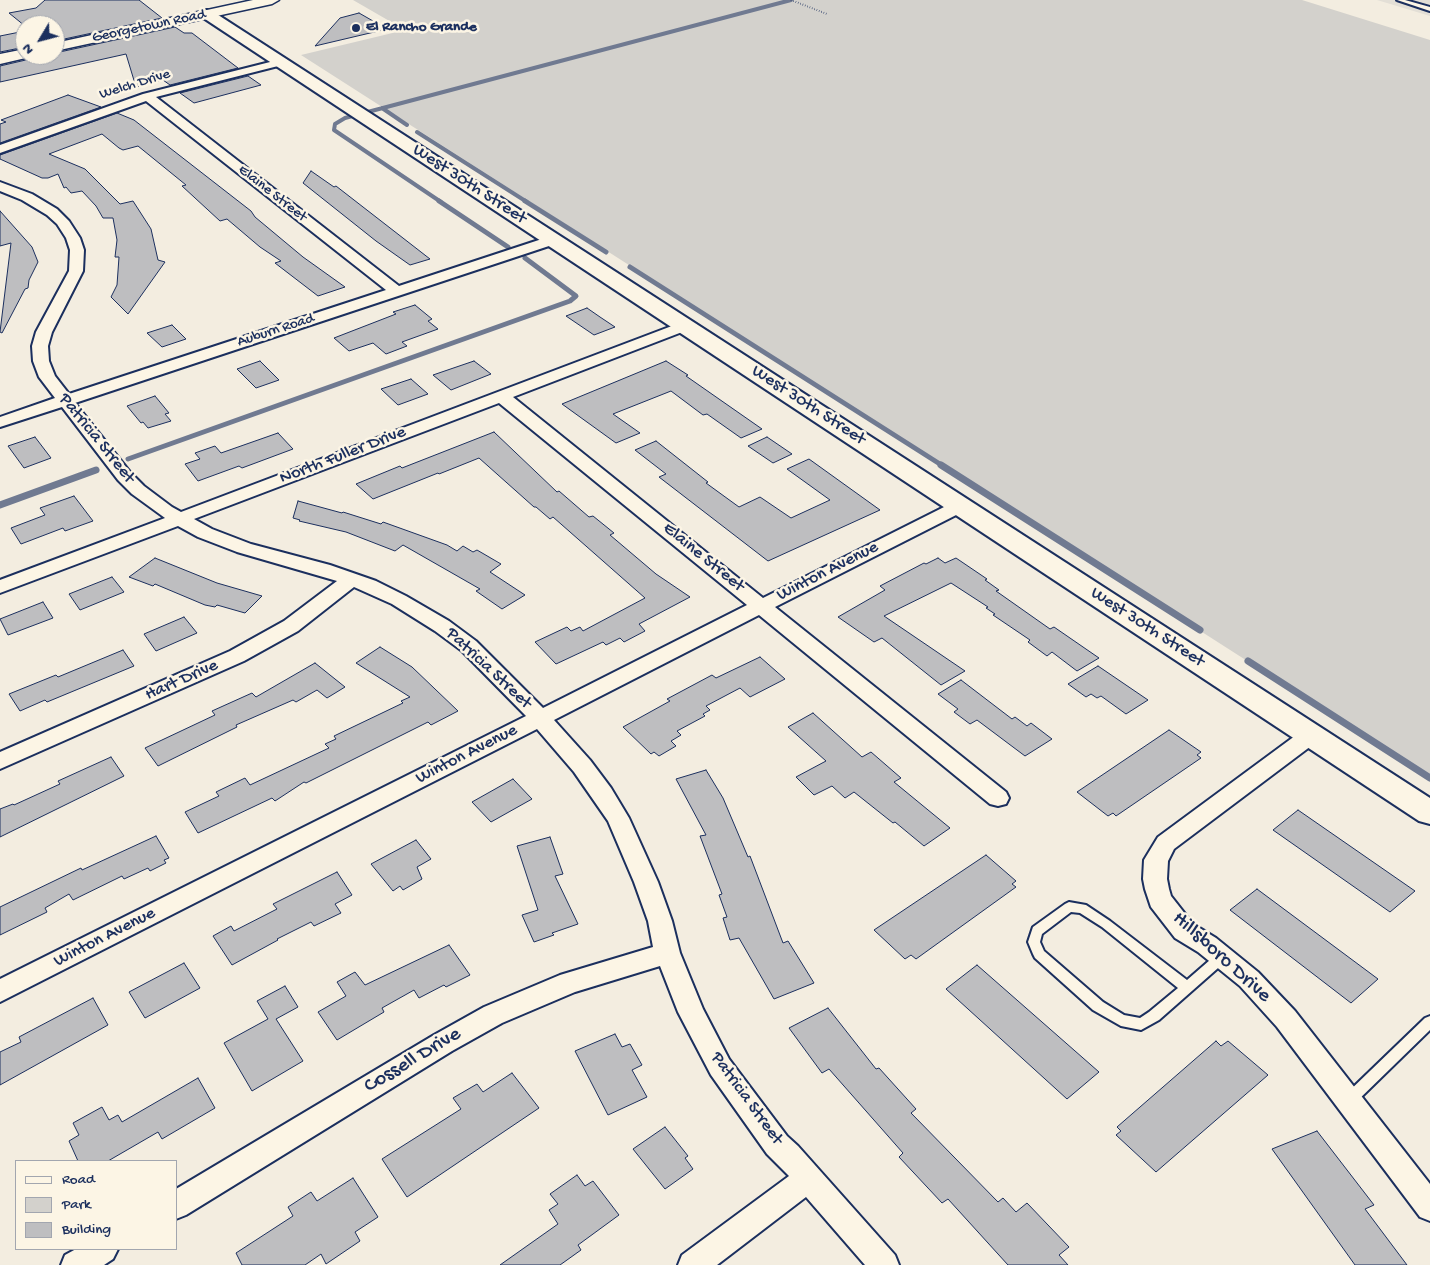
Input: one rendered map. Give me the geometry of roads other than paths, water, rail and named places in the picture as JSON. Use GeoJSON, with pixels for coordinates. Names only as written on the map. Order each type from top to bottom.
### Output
{"type":"FeatureCollection","features":[{"type":"Feature","properties":{"kind":"main road","name":"Georgetown Road"},"geometry":{"type":"LineString","coordinates":[[65,45],[272,0]]}},
{"type":"Feature","properties":{"kind":"main road","name":"West 30th Street"},"geometry":{"type":"LineString","coordinates":[[193,5],[207,14]]}},
{"type":"Feature","properties":{"kind":"main road"},"geometry":{"type":"LineString","coordinates":[[0,59],[15,56]]}},
{"type":"Feature","properties":{"kind":"street","name":"West 30th Street"},"geometry":{"type":"LineString","coordinates":[[207,14],[1430,813]]}},
{"type":"Feature","properties":{"kind":"street","name":"Welch Drive"},"geometry":{"type":"LineString","coordinates":[[0,148],[147,96],[282,62]]}},
{"type":"Feature","properties":{"kind":"street","name":"Elaine Street"},"geometry":{"type":"LineString","coordinates":[[147,96],[396,291]]}},
{"type":"Feature","properties":{"kind":"street","name":"Patricia Street"},"geometry":{"type":"LineString","coordinates":[[0,186],[27,197],[52,212],[69,229],[76,244],[77,258],[74,274],[46,328],[40,346],[41,361],[47,377],[64,401],[124,476],[144,496],[177,519],[220,540],[352,579],[399,600],[457,637],[480,657],[540,718],[582,766],[618,818],[646,882],[660,921],[667,953],[690,1012],[720,1067],[742,1101],[777,1145],[788,1155],[884,1265]]}},
{"type":"Feature","properties":{"kind":"street","name":"Auburn Road"},"geometry":{"type":"LineString","coordinates":[[0,422],[553,240]]}},
{"type":"Feature","properties":{"kind":"street","name":"North Fuller Drive"},"geometry":{"type":"LineString","coordinates":[[0,587],[685,326]]}},
{"type":"Feature","properties":{"kind":"street","name":"Elaine Street"},"geometry":{"type":"LineString","coordinates":[[501,396],[762,605],[998,798]]}},
{"type":"Feature","properties":{"kind":"street","name":"Winton Avenue"},"geometry":{"type":"LineString","coordinates":[[0,991],[960,506]]}},
{"type":"Feature","properties":{"kind":"street","name":"Hart Drive"},"geometry":{"type":"LineString","coordinates":[[0,761],[236,656],[299,620],[352,579]]}},
{"type":"Feature","properties":{"kind":"street","name":"Hillsboro Drive"},"geometry":{"type":"LineString","coordinates":[[1311,735],[1166,843],[1156,860],[1155,879],[1160,900],[1184,931],[1222,957],[1249,980],[1286,1019],[1348,1101],[1428,1199]]}},
{"type":"Feature","properties":{"kind":"street","name":"Cossell Drive"},"geometry":{"type":"LineString","coordinates":[[178,1204],[493,1014],[562,985],[667,953]]}},
{"type":"Feature","properties":{"kind":"street"},"geometry":{"type":"LineString","coordinates":[[693,1265],[808,1179]]}},
{"type":"Feature","properties":{"kind":"street"},"geometry":{"type":"LineString","coordinates":[[76,1265],[101,1250]]}},
{"type":"Feature","properties":{"kind":"lane"},"geometry":{"type":"LineString","coordinates":[[1400,0],[1430,9]]}},
{"type":"Feature","properties":{"kind":"lane"},"geometry":{"type":"LineString","coordinates":[[1187,988],[1106,924],[1082,908],[1069,907],[1037,932],[1034,942],[1039,954],[1098,1006],[1121,1020],[1141,1024],[1187,988],[1222,957]]}},
{"type":"Feature","properties":{"kind":"lane"},"geometry":{"type":"LineString","coordinates":[[1348,1101],[1430,1022]]}},
{"type":"Feature","properties":{"kind":"waterway"},"geometry":{"type":"LineString","coordinates":[[382,108],[791,0]]}},
{"type":"Feature","properties":{"kind":"waterway"},"geometry":{"type":"LineString","coordinates":[[382,108],[407,125]]}},
{"type":"Feature","properties":{"kind":"waterway"},"geometry":{"type":"LineString","coordinates":[[382,108],[345,118],[335,124],[334,130],[441,202]]}},
{"type":"Feature","properties":{"kind":"waterway"},"geometry":{"type":"LineString","coordinates":[[417,132],[527,202]]}},
{"type":"Feature","properties":{"kind":"waterway"},"geometry":{"type":"LineString","coordinates":[[439,201],[508,247]]}},
{"type":"Feature","properties":{"kind":"waterway"},"geometry":{"type":"LineString","coordinates":[[525,201],[606,252]]}},
{"type":"Feature","properties":{"kind":"waterway"},"geometry":{"type":"LineString","coordinates":[[128,459],[570,301],[576,296],[525,258]]}},
{"type":"Feature","properties":{"kind":"waterway"},"geometry":{"type":"LineString","coordinates":[[630,267],[943,466]]}},
{"type":"Feature","properties":{"kind":"waterway"},"geometry":{"type":"LineString","coordinates":[[941,465],[1200,630]]}},
{"type":"Feature","properties":{"kind":"waterway"},"geometry":{"type":"LineString","coordinates":[[0,505],[96,470]]}},
{"type":"Feature","properties":{"kind":"waterway"},"geometry":{"type":"LineString","coordinates":[[1248,661],[1430,778]]}},
{"type":"Feature","properties":{"kind":"place","name":"El Rancho Grande"},"geometry":{"type":"Point","coordinates":[356,28]}}]}
